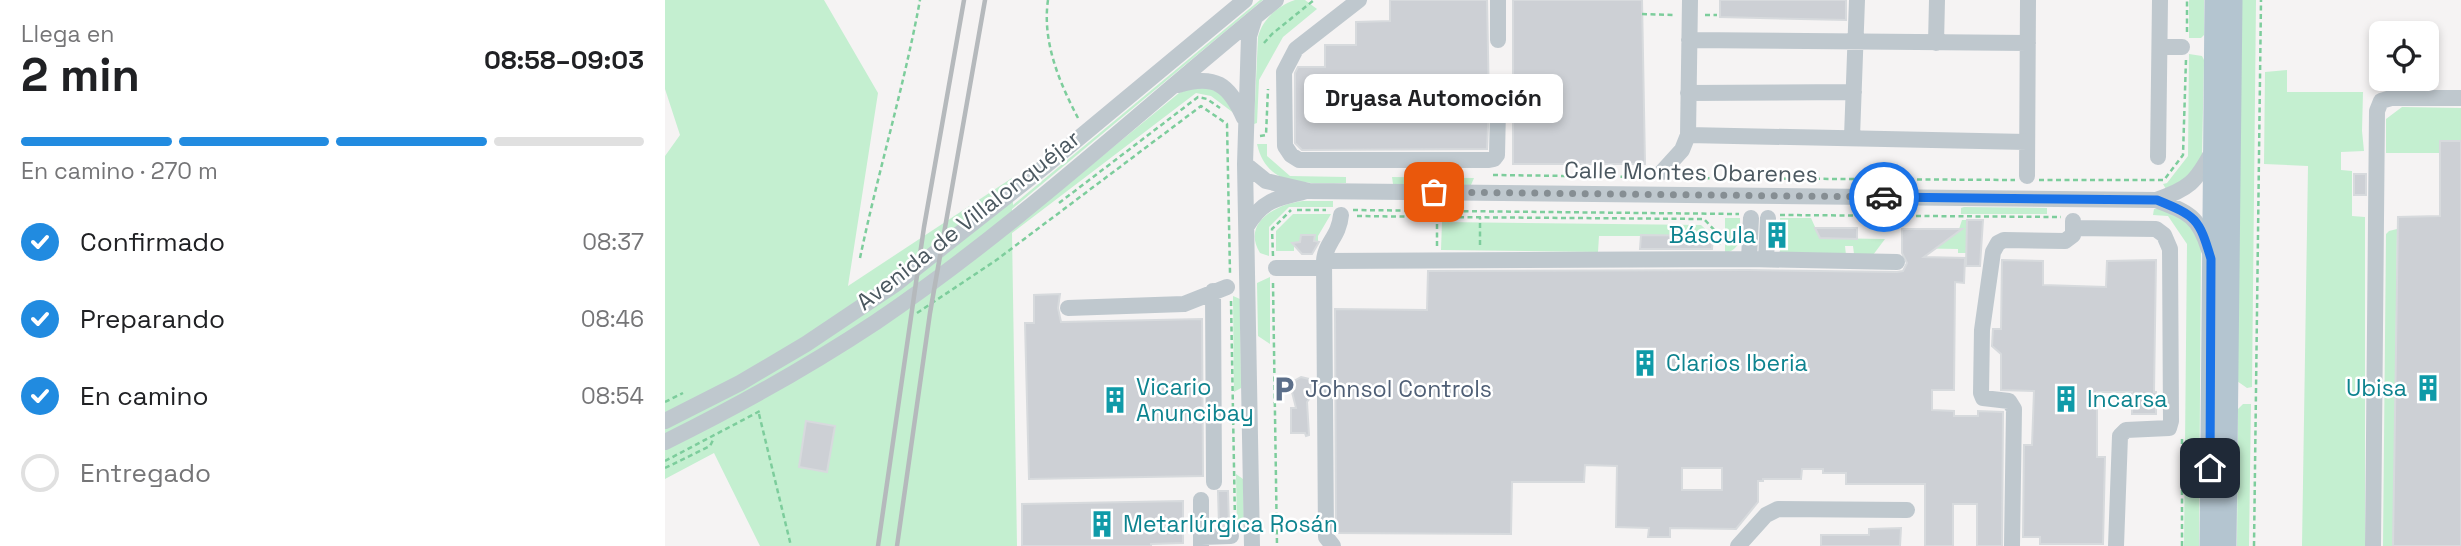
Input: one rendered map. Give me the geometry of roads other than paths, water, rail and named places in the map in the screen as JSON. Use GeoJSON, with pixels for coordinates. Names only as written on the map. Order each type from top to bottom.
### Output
{"type":"FeatureCollection","features":[{"type":"Feature","properties":{"kind":"main road"},"geometry":{"type":"LineString","coordinates":[[2210,546],[2215,0]]}},
{"type":"Feature","properties":{"kind":"main road"},"geometry":{"type":"LineString","coordinates":[[2226,546],[2232,0]]}},
{"type":"Feature","properties":{"kind":"street","name":"Avenida de Villalonquéjar"},"geometry":{"type":"LineString","coordinates":[[665,421],[751,376],[860,309],[1086,133],[1245,0]]}},
{"type":"Feature","properties":{"kind":"street","name":"Avenida de Villalonquéjar"},"geometry":{"type":"LineString","coordinates":[[665,442],[752,398],[820,358],[916,293],[1075,169],[1276,0]]}},
{"type":"Feature","properties":{"kind":"street"},"geometry":{"type":"LineString","coordinates":[[1359,0],[1332,15],[1296,49],[1284,72],[1285,146],[1291,155],[1299,160],[1482,168],[1497,155],[1498,109]]}},
{"type":"Feature","properties":{"kind":"street"},"geometry":{"type":"LineString","coordinates":[[1497,0],[1498,40]]}},
{"type":"Feature","properties":{"kind":"street"},"geometry":{"type":"LineString","coordinates":[[1662,175],[1682,150],[1688,135],[1690,0]]}},
{"type":"Feature","properties":{"kind":"street"},"geometry":{"type":"LineString","coordinates":[[1852,137],[1857,0]]}},
{"type":"Feature","properties":{"kind":"street"},"geometry":{"type":"LineString","coordinates":[[1936,43],[1937,0]]}},
{"type":"Feature","properties":{"kind":"street"},"geometry":{"type":"LineString","coordinates":[[2027,176],[2028,0]]}},
{"type":"Feature","properties":{"kind":"street"},"geometry":{"type":"LineString","coordinates":[[2158,157],[2160,0]]}},
{"type":"Feature","properties":{"kind":"street"},"geometry":{"type":"LineString","coordinates":[[1252,546],[1245,164],[1249,36],[1255,17]]}},
{"type":"Feature","properties":{"kind":"street"},"geometry":{"type":"LineString","coordinates":[[1689,40],[2028,43]]}},
{"type":"Feature","properties":{"kind":"street"},"geometry":{"type":"LineString","coordinates":[[2160,47],[2185,43]]}},
{"type":"Feature","properties":{"kind":"street"},"geometry":{"type":"LineString","coordinates":[[1172,86],[1193,81],[1218,84],[1235,98],[1246,121]]}},
{"type":"Feature","properties":{"kind":"street"},"geometry":{"type":"LineString","coordinates":[[1688,93],[1854,92]]}},
{"type":"Feature","properties":{"kind":"street"},"geometry":{"type":"LineString","coordinates":[[2374,546],[2377,111],[2381,101],[2391,98],[2461,98]]}},
{"type":"Feature","properties":{"kind":"street"},"geometry":{"type":"LineString","coordinates":[[1688,135],[2027,142]]}},
{"type":"Feature","properties":{"kind":"street","name":"Calle Montes Obarenes"},"geometry":{"type":"LineString","coordinates":[[1245,164],[1266,181],[1309,191],[2157,200],[2191,185],[2213,152]]}},
{"type":"Feature","properties":{"kind":"street","name":"Calle Montes Obarenes"},"geometry":{"type":"LineString","coordinates":[[1246,226],[1257,210],[1269,202],[1309,191]]}},
{"type":"Feature","properties":{"kind":"street","name":"Calle Montes Obarenes"},"geometry":{"type":"LineString","coordinates":[[2157,200],[2196,219],[2203,230],[2211,259]]}},
{"type":"Feature","properties":{"kind":"street"},"geometry":{"type":"LineString","coordinates":[[1333,546],[1325,537],[1324,265],[1325,251],[1338,233],[1337,212]]}},
{"type":"Feature","properties":{"kind":"street"},"geometry":{"type":"LineString","coordinates":[[1749,259],[1751,216]]}},
{"type":"Feature","properties":{"kind":"street"},"geometry":{"type":"LineString","coordinates":[[1766,259],[1774,216]]}},
{"type":"Feature","properties":{"kind":"street"},"geometry":{"type":"LineString","coordinates":[[2012,546],[2014,409],[2009,401],[1987,400],[1981,393],[1982,330],[1993,252],[1998,243],[2004,240],[2065,241],[2073,234],[2069,222],[2156,229],[2164,235],[2170,249],[2171,421],[2169,428],[2126,430],[2120,436],[2116,546]]}},
{"type":"Feature","properties":{"kind":"street"},"geometry":{"type":"LineString","coordinates":[[1274,269],[1436,260],[1766,259],[1897,262]]}},
{"type":"Feature","properties":{"kind":"street"},"geometry":{"type":"LineString","coordinates":[[1068,308],[1184,304],[1220,289],[1219,473]]}},
{"type":"Feature","properties":{"kind":"street"},"geometry":{"type":"LineString","coordinates":[[1201,500],[1201,542],[1231,536]]}},
{"type":"Feature","properties":{"kind":"street"},"geometry":{"type":"LineString","coordinates":[[1738,546],[1772,511],[1907,510]]}},
{"type":"Feature","properties":{"kind":"railway"},"geometry":{"type":"LineString","coordinates":[[878,546],[924,227],[964,0]]}},
{"type":"Feature","properties":{"kind":"railway"},"geometry":{"type":"LineString","coordinates":[[897,546],[930,313],[985,0]]}},
{"type":"Feature","properties":{"kind":"place","name":"Dryasa Automoción"},"geometry":{"type":"Point","coordinates":[1434,192]}},
{"type":"Feature","properties":{"kind":"place","name":"Báscula"},"geometry":{"type":"Point","coordinates":[1777,235]}},
{"type":"Feature","properties":{"kind":"place","name":"Clarios Iberia"},"geometry":{"type":"Point","coordinates":[1645,363]}},
{"type":"Feature","properties":{"kind":"place","name":"Ubisa"},"geometry":{"type":"Point","coordinates":[2428,388]}},
{"type":"Feature","properties":{"kind":"place","name":"Johnsol Controls"},"geometry":{"type":"Point","coordinates":[1284,389]}},
{"type":"Feature","properties":{"kind":"place","name":"Incarsa"},"geometry":{"type":"Point","coordinates":[2066,399]}},
{"type":"Feature","properties":{"kind":"place","name":"Vicario Anuncibay"},"geometry":{"type":"Point","coordinates":[1115,400]}},
{"type":"Feature","properties":{"kind":"place","name":"Metarlúrgica Rosán"},"geometry":{"type":"Point","coordinates":[1102,524]}}]}
